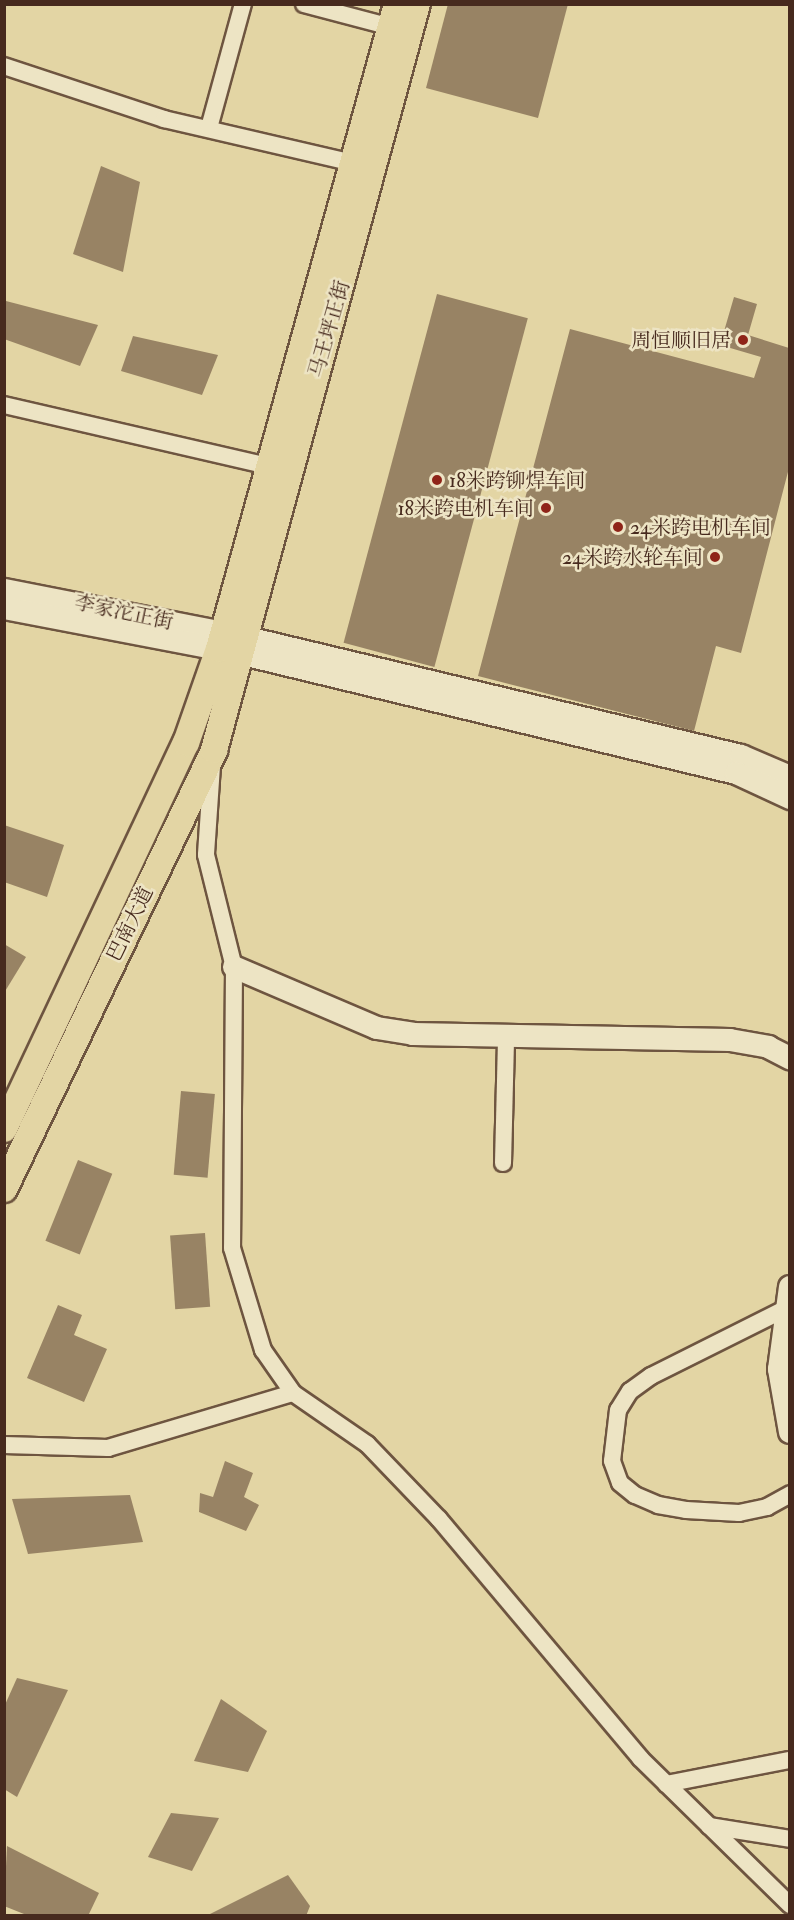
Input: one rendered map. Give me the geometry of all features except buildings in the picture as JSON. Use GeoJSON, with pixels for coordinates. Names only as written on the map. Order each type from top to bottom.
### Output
{"type":"FeatureCollection","features":[{"type":"Feature","properties":{"kind":"main road","name":"马王坪正街"},"geometry":{"type":"LineString","coordinates":[[231,643],[269,466],[417,4]]}},
{"type":"Feature","properties":{"kind":"main road","name":"马王坪正街"},"geometry":{"type":"LineString","coordinates":[[231,643],[365,166],[394,16]]}},
{"type":"Feature","properties":{"kind":"main road","name":"李家沱正街"},"geometry":{"type":"LineString","coordinates":[[4,590],[231,643]]}},
{"type":"Feature","properties":{"kind":"main road","name":"李家沱正街"},"geometry":{"type":"LineString","coordinates":[[4,608],[231,643]]}},
{"type":"Feature","properties":{"kind":"main road","name":"巴南大道"},"geometry":{"type":"LineString","coordinates":[[4,1189],[214,750],[231,643]]}},
{"type":"Feature","properties":{"kind":"main road","name":"巴南大道"},"geometry":{"type":"LineString","coordinates":[[4,1129],[231,643]]}},
{"type":"Feature","properties":{"kind":"main road"},"geometry":{"type":"LineString","coordinates":[[231,643],[741,756],[789,777]]}},
{"type":"Feature","properties":{"kind":"main road"},"geometry":{"type":"LineString","coordinates":[[231,643],[736,773],[789,798]]}},
{"type":"Feature","properties":{"kind":"main road"},"geometry":{"type":"LineString","coordinates":[[234,967],[377,1028],[413,1034],[730,1040],[768,1047],[789,1058]]}},
{"type":"Feature","properties":{"kind":"main road"},"geometry":{"type":"LineString","coordinates":[[789,1287],[779,1369],[789,1432]]}},
{"type":"Feature","properties":{"kind":"street"},"geometry":{"type":"LineString","coordinates":[[209,128],[243,4]]}},
{"type":"Feature","properties":{"kind":"street"},"geometry":{"type":"LineString","coordinates":[[304,4],[394,16]]}},
{"type":"Feature","properties":{"kind":"street"},"geometry":{"type":"LineString","coordinates":[[4,66],[164,119],[365,166]]}},
{"type":"Feature","properties":{"kind":"street"},"geometry":{"type":"LineString","coordinates":[[4,405],[269,466]]}},
{"type":"Feature","properties":{"kind":"street"},"geometry":{"type":"LineString","coordinates":[[214,750],[206,855],[234,967],[232,1248],[263,1350],[293,1393],[367,1444],[431,1511],[666,1784],[789,1905]]}},
{"type":"Feature","properties":{"kind":"street"},"geometry":{"type":"LineString","coordinates":[[503,1163],[506,1037]]}},
{"type":"Feature","properties":{"kind":"street"},"geometry":{"type":"LineString","coordinates":[[785,1309],[651,1376],[630,1391],[618,1410],[612,1461],[620,1483],[635,1495],[676,1509],[739,1513],[767,1507],[789,1494]]}},
{"type":"Feature","properties":{"kind":"street"},"geometry":{"type":"LineString","coordinates":[[4,1445],[108,1448],[293,1393]]}},
{"type":"Feature","properties":{"kind":"street"},"geometry":{"type":"LineString","coordinates":[[666,1784],[789,1760]]}},
{"type":"Feature","properties":{"kind":"street"},"geometry":{"type":"LineString","coordinates":[[709,1826],[789,1839]]}},
{"type":"Feature","properties":{"kind":"place","name":"周恒顺旧居"},"geometry":{"type":"Point","coordinates":[743,340]}},
{"type":"Feature","properties":{"kind":"place","name":"18米跨铆焊车间"},"geometry":{"type":"Point","coordinates":[437,480]}},
{"type":"Feature","properties":{"kind":"place","name":"18米跨电机车间"},"geometry":{"type":"Point","coordinates":[546,508]}},
{"type":"Feature","properties":{"kind":"place","name":"24米跨电机车间"},"geometry":{"type":"Point","coordinates":[618,527]}},
{"type":"Feature","properties":{"kind":"place","name":"24米跨水轮车间"},"geometry":{"type":"Point","coordinates":[715,557]}}]}
